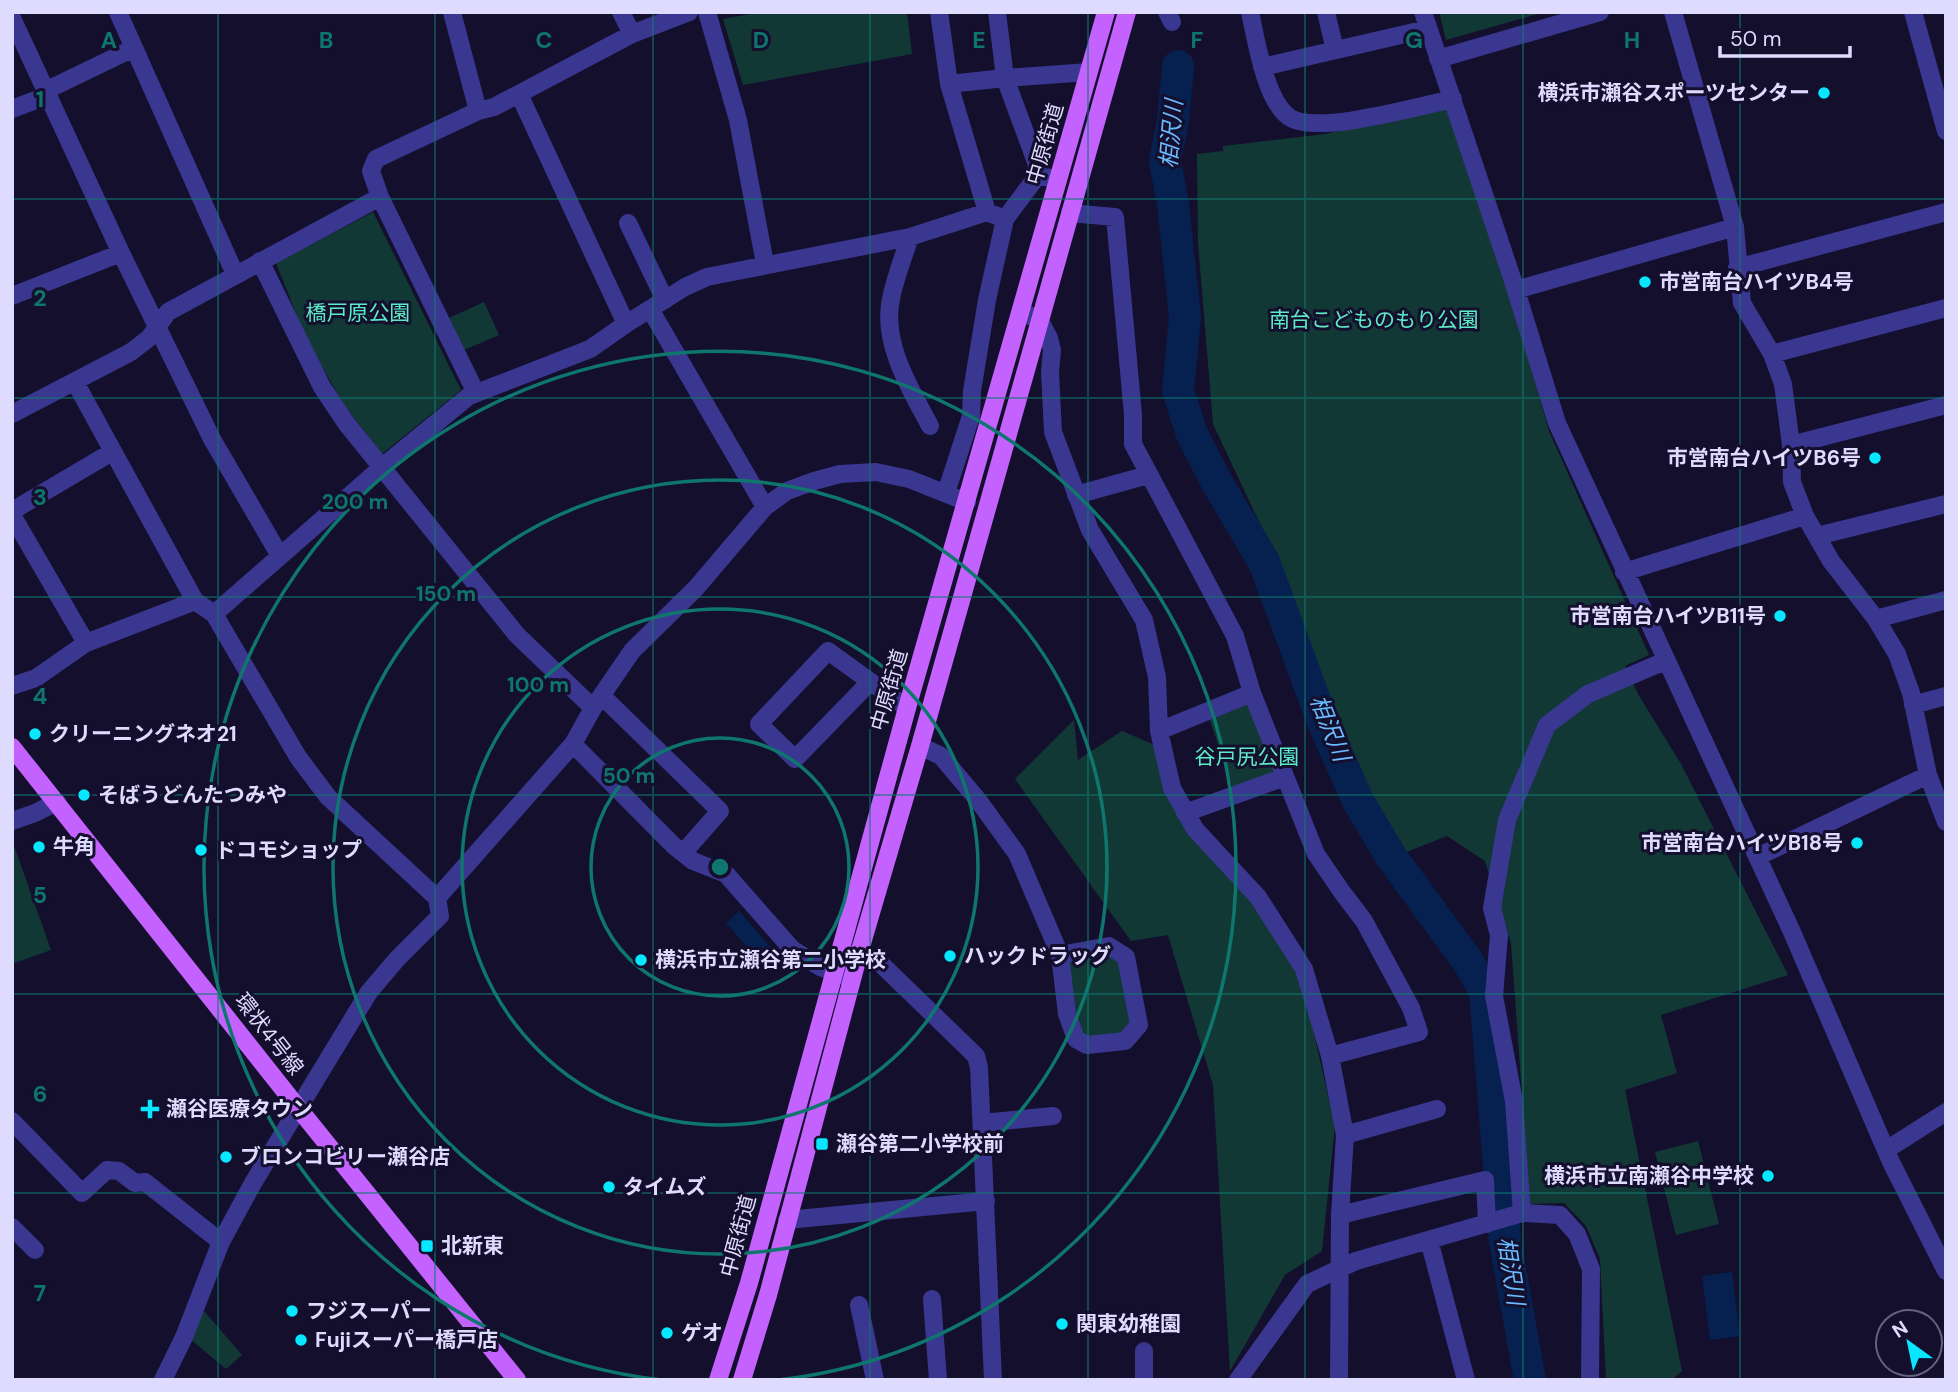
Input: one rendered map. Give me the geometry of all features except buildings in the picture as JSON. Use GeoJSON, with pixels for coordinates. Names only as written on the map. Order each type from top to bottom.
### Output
{"type":"FeatureCollection","features":[{"type":"Feature","properties":{"kind":"main road","name":"中原街道"},"geometry":{"type":"LineString","coordinates":[[718,1380],[849,955],[907,708],[1106,12]]}},
{"type":"Feature","properties":{"kind":"main road","name":"中原街道"},"geometry":{"type":"LineString","coordinates":[[849,955],[920,746],[1127,12]]}},
{"type":"Feature","properties":{"kind":"main road","name":"環状4号線"},"geometry":{"type":"LineString","coordinates":[[12,747],[517,1380]]}},
{"type":"Feature","properties":{"kind":"main road","name":"中原街道"},"geometry":{"type":"LineString","coordinates":[[742,1380],[787,1220],[843,976]]}},
{"type":"Feature","properties":{"kind":"street"},"geometry":{"type":"LineString","coordinates":[[118,12],[235,274]]}},
{"type":"Feature","properties":{"kind":"street"},"geometry":{"type":"LineString","coordinates":[[453,12],[478,111]]}},
{"type":"Feature","properties":{"kind":"street"},"geometry":{"type":"LineString","coordinates":[[621,12],[632,34]]}},
{"type":"Feature","properties":{"kind":"street"},"geometry":{"type":"LineString","coordinates":[[476,393],[380,197],[371,171],[376,159],[478,111],[494,107],[632,34],[689,12]]}},
{"type":"Feature","properties":{"kind":"street"},"geometry":{"type":"LineString","coordinates":[[707,12],[738,120],[765,264]]}},
{"type":"Feature","properties":{"kind":"street"},"geometry":{"type":"LineString","coordinates":[[939,12],[950,83],[987,212]]}},
{"type":"Feature","properties":{"kind":"street"},"geometry":{"type":"LineString","coordinates":[[946,493],[971,416],[987,299],[1005,219],[1038,175],[1036,162],[1005,78],[997,12]]}},
{"type":"Feature","properties":{"kind":"street"},"geometry":{"type":"LineString","coordinates":[[1250,12],[1262,67],[1275,99],[1289,117],[1314,125],[1334,124],[1453,99]]}},
{"type":"Feature","properties":{"kind":"street"},"geometry":{"type":"LineString","coordinates":[[1326,12],[1335,50]]}},
{"type":"Feature","properties":{"kind":"street"},"geometry":{"type":"LineString","coordinates":[[1438,59],[1600,12]]}},
{"type":"Feature","properties":{"kind":"street"},"geometry":{"type":"LineString","coordinates":[[1673,12],[1735,227],[1742,303],[1772,354],[1783,384],[1791,445],[1792,482],[1805,516],[1831,561],[1876,619],[1897,654],[1909,684],[1928,775],[1940,793],[1946,822]]}},
{"type":"Feature","properties":{"kind":"street"},"geometry":{"type":"LineString","coordinates":[[1913,12],[1946,131]]}},
{"type":"Feature","properties":{"kind":"street"},"geometry":{"type":"LineString","coordinates":[[12,18],[121,253],[212,439],[280,556]]}},
{"type":"Feature","properties":{"kind":"street"},"geometry":{"type":"LineString","coordinates":[[1262,67],[1335,50],[1425,20],[1516,290],[1557,423],[1817,989],[1886,1150],[1946,1271]]}},
{"type":"Feature","properties":{"kind":"street"},"geometry":{"type":"LineString","coordinates":[[12,109],[134,48]]}},
{"type":"Feature","properties":{"kind":"street"},"geometry":{"type":"LineString","coordinates":[[950,83],[1089,72]]}},
{"type":"Feature","properties":{"kind":"street"},"geometry":{"type":"LineString","coordinates":[[519,94],[626,324]]}},
{"type":"Feature","properties":{"kind":"street"},"geometry":{"type":"LineString","coordinates":[[1038,175],[1058,180]]}},
{"type":"Feature","properties":{"kind":"street"},"geometry":{"type":"LineString","coordinates":[[12,414],[131,352],[159,326],[168,312],[380,197]]}},
{"type":"Feature","properties":{"kind":"street"},"geometry":{"type":"LineString","coordinates":[[214,614],[381,468],[469,396],[590,349],[657,304],[707,277],[909,237],[987,212],[1005,219]]}},
{"type":"Feature","properties":{"kind":"street"},"geometry":{"type":"LineString","coordinates":[[1737,268],[1946,212]]}},
{"type":"Feature","properties":{"kind":"street"},"geometry":{"type":"LineString","coordinates":[[1070,213],[1115,217],[1133,415],[1133,444],[1235,636],[1252,693],[1316,854],[1364,921],[1411,1008],[1419,1032],[1330,1056]]}},
{"type":"Feature","properties":{"kind":"street"},"geometry":{"type":"LineString","coordinates":[[628,223],[657,304],[765,507]]}},
{"type":"Feature","properties":{"kind":"street"},"geometry":{"type":"LineString","coordinates":[[1516,290],[1735,227]]}},
{"type":"Feature","properties":{"kind":"street"},"geometry":{"type":"LineString","coordinates":[[909,237],[890,305],[891,334],[905,377],[930,426]]}},
{"type":"Feature","properties":{"kind":"street"},"geometry":{"type":"LineString","coordinates":[[12,296],[121,253]]}},
{"type":"Feature","properties":{"kind":"street"},"geometry":{"type":"LineString","coordinates":[[260,261],[322,387],[346,423],[517,635],[598,702],[720,811],[683,853]]}},
{"type":"Feature","properties":{"kind":"street"},"geometry":{"type":"LineString","coordinates":[[1772,354],[1946,308]]}},
{"type":"Feature","properties":{"kind":"street"},"geometry":{"type":"LineString","coordinates":[[1021,311],[1040,321],[1049,338],[1052,350],[1050,372],[1053,432],[1076,495],[1090,530],[1144,620],[1157,677],[1158,731],[1172,788],[1195,829],[1258,897],[1304,969],[1330,1056],[1345,1135],[1339,1215],[1339,1380]]}},
{"type":"Feature","properties":{"kind":"street"},"geometry":{"type":"LineString","coordinates":[[75,383],[195,601],[214,614],[298,757],[328,797],[437,898],[440,916],[369,992],[253,1183],[221,1242],[171,1377]]}},
{"type":"Feature","properties":{"kind":"street"},"geometry":{"type":"LineString","coordinates":[[1791,445],[1946,405]]}},
{"type":"Feature","properties":{"kind":"street"},"geometry":{"type":"LineString","coordinates":[[86,643],[12,513],[112,452]]}},
{"type":"Feature","properties":{"kind":"street"},"geometry":{"type":"LineString","coordinates":[[437,898],[573,744],[632,651],[696,588],[765,507],[787,491],[840,474],[876,472],[909,479],[967,502]]}},
{"type":"Feature","properties":{"kind":"street"},"geometry":{"type":"LineString","coordinates":[[1076,495],[1148,475]]}},
{"type":"Feature","properties":{"kind":"street"},"geometry":{"type":"LineString","coordinates":[[1817,536],[1946,504]]}},
{"type":"Feature","properties":{"kind":"street"},"geometry":{"type":"LineString","coordinates":[[1624,572],[1805,516]]}},
{"type":"Feature","properties":{"kind":"street"},"geometry":{"type":"LineString","coordinates":[[1876,619],[1946,600]]}},
{"type":"Feature","properties":{"kind":"street"},"geometry":{"type":"LineString","coordinates":[[12,685],[36,678],[86,643],[195,601]]}},
{"type":"Feature","properties":{"kind":"street"},"geometry":{"type":"LineString","coordinates":[[870,682],[795,759],[759,724],[828,651],[907,708]]}},
{"type":"Feature","properties":{"kind":"street"},"geometry":{"type":"LineString","coordinates":[[1517,1214],[1514,1101],[1494,996],[1499,936],[1492,908],[1507,820],[1547,724],[1588,694],[1665,661]]}},
{"type":"Feature","properties":{"kind":"street"},"geometry":{"type":"LineString","coordinates":[[1158,731],[1252,693]]}},
{"type":"Feature","properties":{"kind":"street"},"geometry":{"type":"LineString","coordinates":[[1913,705],[1946,696]]}},
{"type":"Feature","properties":{"kind":"street"},"geometry":{"type":"LineString","coordinates":[[573,744],[683,853],[693,861],[726,874],[792,949],[808,961],[843,976]]}},
{"type":"Feature","properties":{"kind":"street"},"geometry":{"type":"LineString","coordinates":[[920,746],[941,756],[978,800],[1017,854],[1060,955],[1067,1014],[1076,1039],[1087,1045],[1125,1041],[1139,1025],[1126,957],[1109,946],[1060,955]]}},
{"type":"Feature","properties":{"kind":"street"},"geometry":{"type":"LineString","coordinates":[[1757,857],[1928,775]]}},
{"type":"Feature","properties":{"kind":"street"},"geometry":{"type":"LineString","coordinates":[[1185,813],[1285,777]]}},
{"type":"Feature","properties":{"kind":"street"},"geometry":{"type":"LineString","coordinates":[[12,821],[57,802]]}},
{"type":"Feature","properties":{"kind":"street"},"geometry":{"type":"LineString","coordinates":[[849,955],[879,962],[976,1056],[982,1123],[993,1380]]}},
{"type":"Feature","properties":{"kind":"street"},"geometry":{"type":"LineString","coordinates":[[1345,1135],[1437,1109]]}},
{"type":"Feature","properties":{"kind":"street"},"geometry":{"type":"LineString","coordinates":[[1886,1150],[1946,1112]]}},
{"type":"Feature","properties":{"kind":"street"},"geometry":{"type":"LineString","coordinates":[[982,1123],[1053,1116]]}},
{"type":"Feature","properties":{"kind":"street"},"geometry":{"type":"LineString","coordinates":[[12,1121],[82,1193],[107,1170],[119,1171],[135,1183],[145,1182],[221,1242]]}},
{"type":"Feature","properties":{"kind":"street"},"geometry":{"type":"LineString","coordinates":[[1339,1215],[1485,1180],[1490,1223]]}},
{"type":"Feature","properties":{"kind":"street"},"geometry":{"type":"LineString","coordinates":[[787,1220],[986,1201]]}},
{"type":"Feature","properties":{"kind":"street"},"geometry":{"type":"LineString","coordinates":[[1238,1380],[1307,1283],[1356,1261],[1517,1214],[1560,1215],[1577,1234],[1591,1269],[1590,1380]]}},
{"type":"Feature","properties":{"kind":"street"},"geometry":{"type":"LineString","coordinates":[[12,1227],[35,1250]]}},
{"type":"Feature","properties":{"kind":"street"},"geometry":{"type":"LineString","coordinates":[[1429,1240],[1466,1380]]}},
{"type":"Feature","properties":{"kind":"street"},"geometry":{"type":"LineString","coordinates":[[933,1299],[939,1380]]}},
{"type":"Feature","properties":{"kind":"street"},"geometry":{"type":"LineString","coordinates":[[859,1305],[875,1380]]}},
{"type":"Feature","properties":{"kind":"street"},"geometry":{"type":"LineString","coordinates":[[1144,1351],[1144,1380]]}},
{"type":"Feature","properties":{"kind":"green space"},"geometry":{"type":"Polygon","coordinates":[[[761,12],[907,12],[912,54],[743,85],[723,19],[761,12]]]}},
{"type":"Feature","properties":{"kind":"green space"},"geometry":{"type":"Polygon","coordinates":[[[1439,12],[1545,12],[1446,40],[1439,12]]]}},
{"type":"Feature","properties":{"kind":"green space","name":"南台こどものもり公園"},"geometry":{"type":"Polygon","coordinates":[[[1448,106],[1507,284],[1549,431],[1649,655],[1625,666],[1638,694],[1681,764],[1788,975],[1661,1015],[1677,1073],[1625,1090],[1682,1371],[1672,1380],[1606,1380],[1600,1259],[1586,1226],[1564,1203],[1530,1204],[1511,943],[1485,861],[1447,836],[1386,860],[1301,666],[1268,541],[1213,424],[1198,243],[1197,154],[1223,151],[1223,146],[1325,134],[1448,106]]]}},
{"type":"Feature","properties":{"kind":"green space","name":"橋戸原公園"},"geometry":{"type":"Polygon","coordinates":[[[373,212],[461,390],[382,454],[344,405],[306,339],[276,263],[373,212]]]}},
{"type":"Feature","properties":{"kind":"green space"},"geometry":{"type":"Polygon","coordinates":[[[484,302],[499,335],[464,350],[449,318],[484,302]]]}},
{"type":"Feature","properties":{"kind":"green space","name":"谷戸尻公園"},"geometry":{"type":"Polygon","coordinates":[[[1243,700],[1254,706],[1278,771],[1233,788],[1208,715],[1243,700]]]}},
{"type":"Feature","properties":{"kind":"green space"},"geometry":{"type":"Polygon","coordinates":[[[1074,720],[1078,760],[1122,731],[1157,746],[1168,796],[1248,898],[1301,978],[1335,1125],[1322,1251],[1285,1275],[1230,1371],[1213,1085],[1168,935],[1131,941],[1015,779],[1074,720]]]}},
{"type":"Feature","properties":{"kind":"green space"},"geometry":{"type":"Polygon","coordinates":[[[12,840],[51,950],[12,964],[12,840]]]}},
{"type":"Feature","properties":{"kind":"green space"},"geometry":{"type":"Polygon","coordinates":[[[1105,953],[1118,960],[1133,1021],[1123,1034],[1088,1039],[1081,1033],[1073,1014],[1068,961],[1105,953]]]}},
{"type":"Feature","properties":{"kind":"green space"},"geometry":{"type":"Polygon","coordinates":[[[1698,1141],[1719,1224],[1676,1235],[1655,1152],[1698,1141]]]}},
{"type":"Feature","properties":{"kind":"green space"},"geometry":{"type":"Polygon","coordinates":[[[204,1311],[242,1355],[226,1369],[190,1339],[204,1311]]]}},
{"type":"Feature","properties":{"kind":"water"},"geometry":{"type":"Polygon","coordinates":[[[739,911],[782,960],[769,971],[726,923],[739,911]]]}},
{"type":"Feature","properties":{"kind":"water"},"geometry":{"type":"Polygon","coordinates":[[[1732,1272],[1740,1336],[1710,1340],[1702,1276],[1732,1272]]]}},
{"type":"Feature","properties":{"kind":"waterway","name":"相沢川"},"geometry":{"type":"LineString","coordinates":[[1178,66],[1173,121],[1165,161],[1173,204],[1185,317],[1178,391],[1192,434],[1216,481],[1264,562],[1323,722],[1358,801],[1392,858],[1467,960],[1485,991],[1505,1241],[1530,1380]]}},
{"type":"Feature","properties":{"kind":"place","name":"横浜市瀬谷スポーツセンター"},"geometry":{"type":"Point","coordinates":[1824,93]}},
{"type":"Feature","properties":{"kind":"place","name":"市営南台ハイツB4号"},"geometry":{"type":"Point","coordinates":[1645,282]}},
{"type":"Feature","properties":{"kind":"place","name":"市営南台ハイツB6号"},"geometry":{"type":"Point","coordinates":[1875,458]}},
{"type":"Feature","properties":{"kind":"place","name":"市営南台ハイツB11号"},"geometry":{"type":"Point","coordinates":[1780,616]}},
{"type":"Feature","properties":{"kind":"place","name":"クリーニングネオ21"},"geometry":{"type":"Point","coordinates":[35,734]}},
{"type":"Feature","properties":{"kind":"place","name":"そばうどんたつみや"},"geometry":{"type":"Point","coordinates":[84,795]}},
{"type":"Feature","properties":{"kind":"place","name":"市営南台ハイツB18号"},"geometry":{"type":"Point","coordinates":[1857,843]}},
{"type":"Feature","properties":{"kind":"place","name":"牛角"},"geometry":{"type":"Point","coordinates":[39,847]}},
{"type":"Feature","properties":{"kind":"place","name":"ドコモショップ"},"geometry":{"type":"Point","coordinates":[201,850]}},
{"type":"Feature","properties":{"kind":"place","name":"ハックドラッグ"},"geometry":{"type":"Point","coordinates":[950,956]}},
{"type":"Feature","properties":{"kind":"place","name":"横浜市立瀬谷第二小学校"},"geometry":{"type":"Point","coordinates":[641,960]}},
{"type":"Feature","properties":{"kind":"place","name":"瀬谷医療タウン"},"geometry":{"type":"Point","coordinates":[150,1109]}},
{"type":"Feature","properties":{"kind":"place","name":"瀬谷第二小学校前"},"geometry":{"type":"Point","coordinates":[822,1144]}},
{"type":"Feature","properties":{"kind":"place","name":"ブロンコビリー瀬谷店"},"geometry":{"type":"Point","coordinates":[226,1157]}},
{"type":"Feature","properties":{"kind":"place","name":"横浜市立南瀬谷中学校"},"geometry":{"type":"Point","coordinates":[1768,1176]}},
{"type":"Feature","properties":{"kind":"place","name":"タイムズ"},"geometry":{"type":"Point","coordinates":[609,1187]}},
{"type":"Feature","properties":{"kind":"place","name":"北新東"},"geometry":{"type":"Point","coordinates":[427,1246]}},
{"type":"Feature","properties":{"kind":"place","name":"フジスーパー"},"geometry":{"type":"Point","coordinates":[292,1311]}},
{"type":"Feature","properties":{"kind":"place","name":"関東幼稚園"},"geometry":{"type":"Point","coordinates":[1062,1324]}},
{"type":"Feature","properties":{"kind":"place","name":"ゲオ"},"geometry":{"type":"Point","coordinates":[667,1333]}},
{"type":"Feature","properties":{"kind":"place","name":"Fujiスーパー橋戸店"},"geometry":{"type":"Point","coordinates":[301,1340]}}]}
